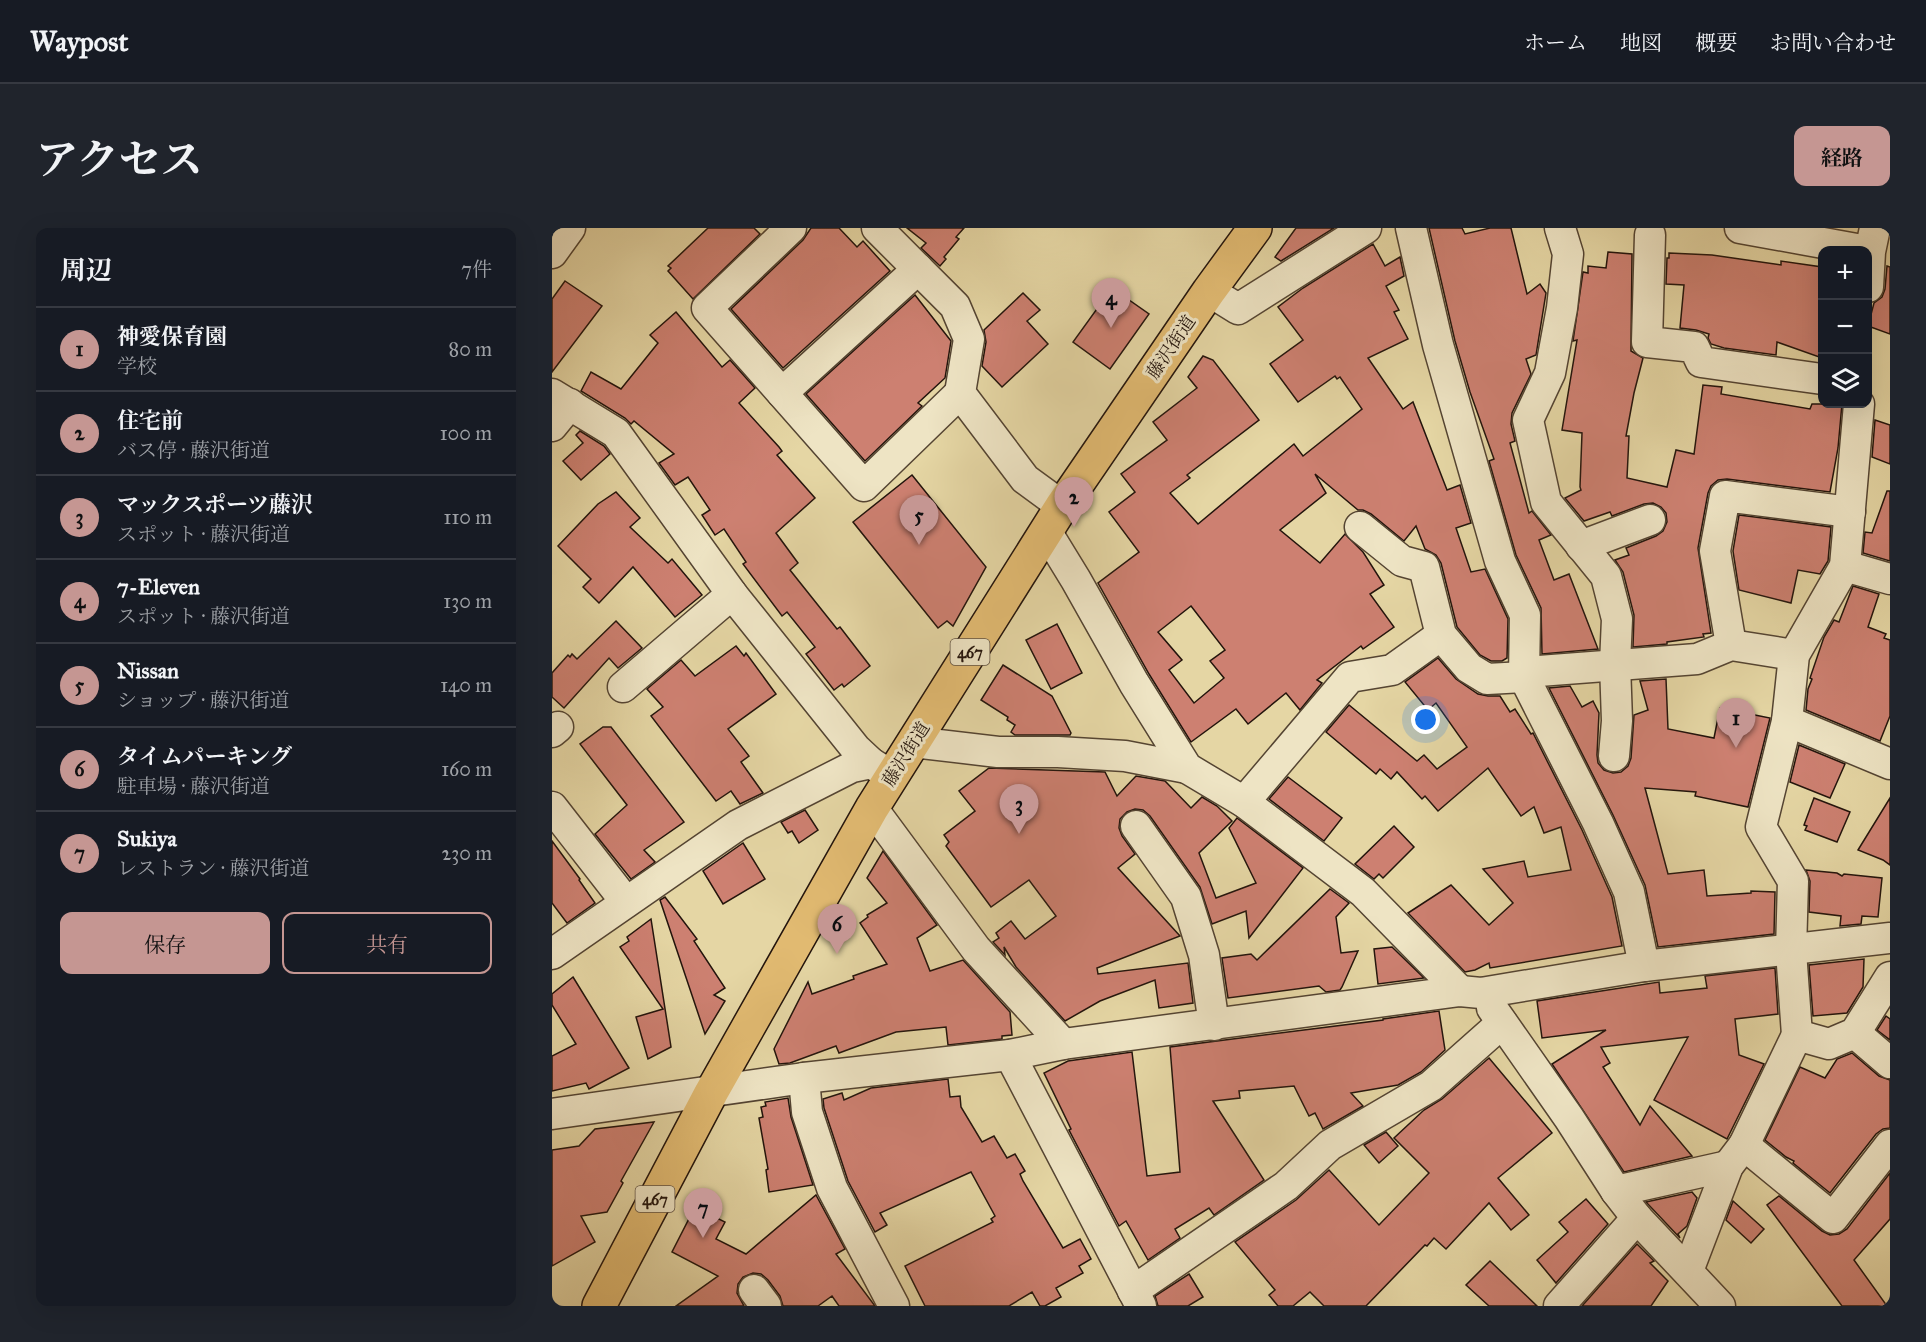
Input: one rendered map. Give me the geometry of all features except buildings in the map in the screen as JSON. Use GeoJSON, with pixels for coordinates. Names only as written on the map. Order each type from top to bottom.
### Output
{"type":"FeatureCollection","features":[{"type":"Feature","properties":{"kind":"highway","name":"藤沢街道"},"geometry":{"type":"LineString","coordinates":[[599,1306],[711,1093],[872,808],[881,769],[913,742],[1054,519],[1209,291],[1255,228]]}},
{"type":"Feature","properties":{"kind":"street"},"geometry":{"type":"LineString","coordinates":[[552,254],[570,228]]}},
{"type":"Feature","properties":{"kind":"street"},"geometry":{"type":"LineString","coordinates":[[791,228],[707,308],[864,486],[960,393],[969,339],[955,306],[876,228]]}},
{"type":"Feature","properties":{"kind":"street"},"geometry":{"type":"LineString","coordinates":[[1209,291],[1238,309],[1366,228]]}},
{"type":"Feature","properties":{"kind":"street"},"geometry":{"type":"LineString","coordinates":[[1411,228],[1438,345],[1500,561],[1525,615],[1524,677],[1598,824],[1629,892],[1644,966]]}},
{"type":"Feature","properties":{"kind":"street"},"geometry":{"type":"LineString","coordinates":[[1560,228],[1568,254],[1562,308],[1550,373],[1528,420],[1546,502],[1606,576],[1617,619],[1615,664],[1617,721],[1614,756]]}},
{"type":"Feature","properties":{"kind":"street"},"geometry":{"type":"LineString","coordinates":[[1740,228],[1869,246]]}},
{"type":"Feature","properties":{"kind":"street"},"geometry":{"type":"LineString","coordinates":[[1650,235],[1647,342],[1694,347],[1701,362],[1818,378]]}},
{"type":"Feature","properties":{"kind":"street"},"geometry":{"type":"LineString","coordinates":[[782,393],[918,269]]}},
{"type":"Feature","properties":{"kind":"street"},"geometry":{"type":"LineString","coordinates":[[960,393],[1054,519],[1076,580],[1134,683],[1187,768]]}},
{"type":"Feature","properties":{"kind":"street"},"geometry":{"type":"LineString","coordinates":[[558,408],[616,434],[732,594],[856,749],[881,769]]}},
{"type":"Feature","properties":{"kind":"street"},"geometry":{"type":"LineString","coordinates":[[1688,1271],[1736,1155],[1797,1035],[1791,951],[1793,881],[1761,827],[1787,721],[1794,655],[1845,566],[1859,408]]}},
{"type":"Feature","properties":{"kind":"street"},"geometry":{"type":"LineString","coordinates":[[1731,645],[1715,551],[1725,496],[1850,512]]}},
{"type":"Feature","properties":{"kind":"street"},"geometry":{"type":"LineString","coordinates":[[1581,546],[1650,520]]}},
{"type":"Feature","properties":{"kind":"street"},"geometry":{"type":"LineString","coordinates":[[1360,527],[1402,561],[1424,567],[1442,635],[1469,668],[1487,679],[1524,677],[1539,671],[1697,658],[1731,645],[1794,655]]}},
{"type":"Feature","properties":{"kind":"street"},"geometry":{"type":"LineString","coordinates":[[1845,566],[1890,579]]}},
{"type":"Feature","properties":{"kind":"street"},"geometry":{"type":"LineString","coordinates":[[623,687],[732,594]]}},
{"type":"Feature","properties":{"kind":"street"},"geometry":{"type":"LineString","coordinates":[[1244,802],[1350,677],[1392,670],[1442,635]]}},
{"type":"Feature","properties":{"kind":"street"},"geometry":{"type":"LineString","coordinates":[[1787,721],[1890,764]]}},
{"type":"Feature","properties":{"kind":"street"},"geometry":{"type":"LineString","coordinates":[[913,742],[998,752],[1058,752],[1125,756],[1187,768],[1244,802],[1363,892],[1502,1023],[1569,1118],[1616,1191],[1637,1218],[1720,1306]]}},
{"type":"Feature","properties":{"kind":"street"},"geometry":{"type":"LineString","coordinates":[[557,939],[626,902],[738,825],[852,767],[881,769]]}},
{"type":"Feature","properties":{"kind":"street"},"geometry":{"type":"LineString","coordinates":[[552,807],[626,902]]}},
{"type":"Feature","properties":{"kind":"street"},"geometry":{"type":"LineString","coordinates":[[872,808],[976,949],[1063,1044]]}},
{"type":"Feature","properties":{"kind":"street"},"geometry":{"type":"LineString","coordinates":[[1136,826],[1186,897],[1204,955],[1214,1025]]}},
{"type":"Feature","properties":{"kind":"street"},"geometry":{"type":"LineString","coordinates":[[552,1114],[804,1078],[1010,1055],[1063,1044],[1471,992],[1644,966],[1890,938]]}},
{"type":"Feature","properties":{"kind":"street"},"geometry":{"type":"LineString","coordinates":[[1797,1035],[1829,1044],[1855,1034],[1890,977]]}},
{"type":"Feature","properties":{"kind":"street"},"geometry":{"type":"LineString","coordinates":[[1010,1055],[1137,1299],[1286,1186],[1330,1145],[1431,1086],[1502,1023]]}},
{"type":"Feature","properties":{"kind":"street"},"geometry":{"type":"LineString","coordinates":[[1855,1034],[1890,1064]]}},
{"type":"Feature","properties":{"kind":"street"},"geometry":{"type":"LineString","coordinates":[[804,1078],[807,1112],[832,1188],[894,1306]]}},
{"type":"Feature","properties":{"kind":"street"},"geometry":{"type":"LineString","coordinates":[[1616,1191],[1736,1155],[1833,1218],[1890,1144]]}},
{"type":"Feature","properties":{"kind":"street"},"geometry":{"type":"LineString","coordinates":[[1559,1306],[1637,1218]]}},
{"type":"Feature","properties":{"kind":"place","name":"7-Eleven"},"geometry":{"type":"Point","coordinates":[1111,328]}},
{"type":"Feature","properties":{"kind":"place","name":"住宅前"},"geometry":{"type":"Point","coordinates":[1074,527]}},
{"type":"Feature","properties":{"kind":"place","name":"Nissan"},"geometry":{"type":"Point","coordinates":[919,545]}},
{"type":"Feature","properties":{"kind":"place","name":"神愛保育園"},"geometry":{"type":"Point","coordinates":[1736,748]}},
{"type":"Feature","properties":{"kind":"place","name":"マックスポーツ藤沢"},"geometry":{"type":"Point","coordinates":[1019,834]}},
{"type":"Feature","properties":{"kind":"place","name":"タイムパーキング"},"geometry":{"type":"Point","coordinates":[837,954]}},
{"type":"Feature","properties":{"kind":"place","name":"Sukiya"},"geometry":{"type":"Point","coordinates":[703,1238]}}]}
